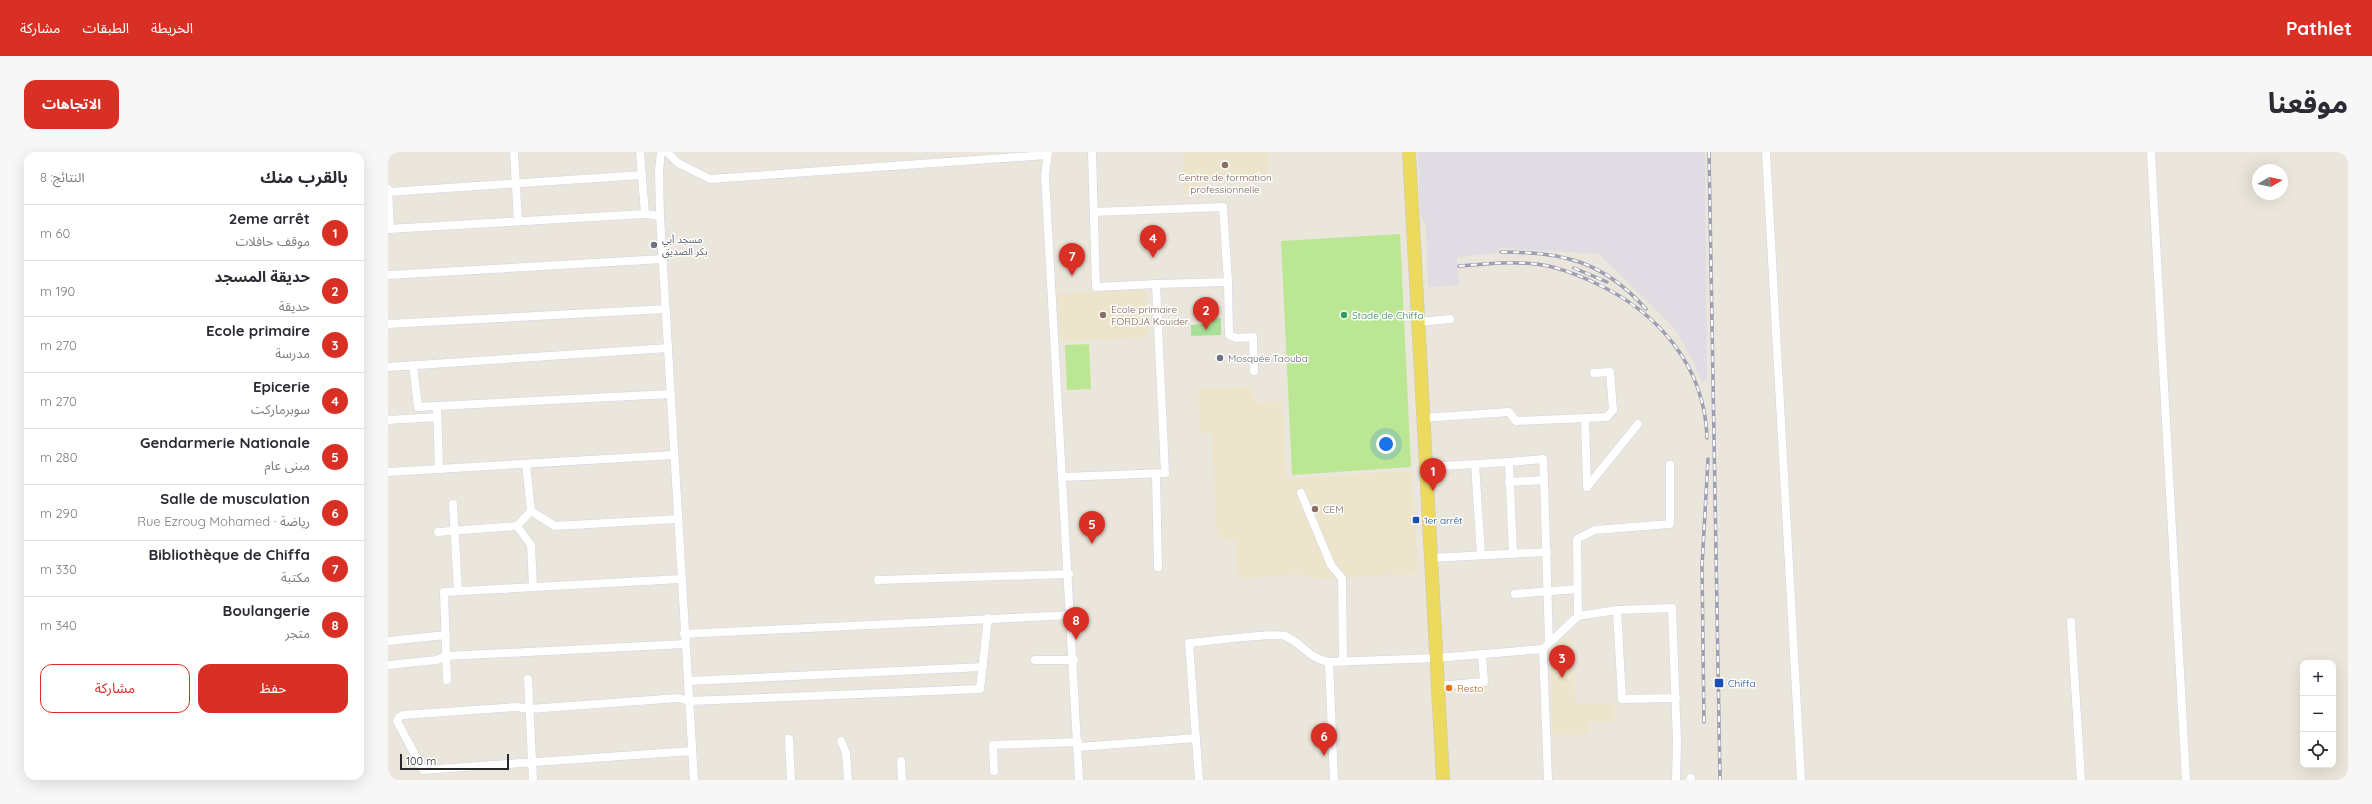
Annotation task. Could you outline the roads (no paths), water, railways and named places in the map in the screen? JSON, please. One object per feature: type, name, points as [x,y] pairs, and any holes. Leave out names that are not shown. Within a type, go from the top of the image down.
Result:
[{"type":"main road","points":[[1409,152],[1443,780]]},
{"type":"street","points":[[514,152],[518,221]]},
{"type":"street","points":[[640,152],[645,214]]},
{"type":"street","points":[[661,152],[659,171],[660,216],[677,519],[694,780]]},
{"type":"street","points":[[667,152],[678,163],[710,179],[1048,153],[1045,177],[1072,615],[1079,780]]},
{"type":"street","points":[[1092,152],[1096,287],[1228,282]]},
{"type":"street","points":[[1766,152],[1802,780]]},
{"type":"street","points":[[2151,152],[2186,780]]},
{"type":"street","points":[[642,175],[388,191],[389,229],[645,214],[660,216]]},
{"type":"street","points":[[1094,212],[1223,207],[1228,282],[1229,335],[1236,338],[1253,337],[1254,371]]},
{"type":"street","points":[[388,275],[663,259]]},
{"type":"street","points":[[1063,478],[1164,473],[1156,284]]},
{"type":"street","points":[[388,324],[666,309]]},
{"type":"street","points":[[1418,322],[1450,319]]},
{"type":"street","points":[[388,367],[668,348]]},
{"type":"street","points":[[414,365],[418,407],[670,394]]},
{"type":"street","points":[[1423,418],[1508,412],[1516,421],[1607,417],[1613,410],[1610,372],[1594,373]]},
{"type":"street","points":[[436,406],[438,469]]},
{"type":"street","points":[[388,420],[437,417]]},
{"type":"street","points":[[1585,418],[1587,487],[1638,424]]},
{"type":"street","points":[[388,472],[674,455]]},
{"type":"street","points":[[1426,468],[1543,459],[1548,591],[1546,646],[1548,780]]},
{"type":"street","points":[[1509,462],[1513,554]]},
{"type":"street","points":[[438,532],[517,526],[531,511],[526,464]]},
{"type":"street","points":[[1475,464],[1481,555]]},
{"type":"street","points":[[1578,616],[1576,539],[1595,530],[1670,524],[1670,465]]},
{"type":"street","points":[[1156,474],[1158,567]]},
{"type":"street","points":[[1509,482],[1544,480]]},
{"type":"street","points":[[1301,493],[1331,565],[1342,578],[1343,662]]},
{"type":"street","points":[[453,504],[458,591]]},
{"type":"street","points":[[531,511],[555,526],[677,519]]},
{"type":"street","points":[[517,526],[531,545],[533,587]]},
{"type":"street","points":[[1431,558],[1547,552]]},
{"type":"street","points":[[878,580],[1069,574]]},
{"type":"street","points":[[447,680],[444,592],[681,579]]},
{"type":"street","points":[[1515,594],[1577,590]]},
{"type":"street","points":[[1199,780],[1189,643],[1283,634],[1302,645],[1307,654],[1319,661],[1343,662],[1436,658],[1546,646],[1578,616],[1616,610],[1672,608],[1676,698],[1676,780]]},
{"type":"street","points":[[1616,610],[1622,699],[1676,698]]},
{"type":"street","points":[[684,634],[1072,615]]},
{"type":"street","points":[[692,751],[422,770],[397,721],[399,717],[403,715],[516,707],[530,709],[678,698],[689,701],[980,689],[988,618]]},
{"type":"street","points":[[2071,622],[2081,780]]},
{"type":"street","points":[[388,641],[446,635]]},
{"type":"street","points":[[388,665],[437,660],[446,656],[685,644]]},
{"type":"street","points":[[1438,686],[1484,682],[1482,654]]},
{"type":"street","points":[[1035,660],[1074,660]]},
{"type":"street","points":[[1328,662],[1334,780]]},
{"type":"street","points":[[688,681],[983,666]]},
{"type":"street","points":[[528,679],[533,780]]},
{"type":"street","points":[[994,771],[993,745],[1078,744],[1196,738]]},
{"type":"street","points":[[789,739],[791,780]]},
{"type":"street","points":[[841,740],[846,753],[848,780]]},
{"type":"street","points":[[901,761],[902,780]]},
{"type":"railway","points":[[1709,152],[1720,780]]},
{"type":"railway","points":[[1501,252],[1544,254],[1581,262],[1614,280],[1646,309]]},
{"type":"railway","points":[[1459,266],[1516,263],[1551,267],[1595,283],[1618,295],[1639,309],[1658,326],[1674,344],[1687,365],[1698,387],[1704,412],[1707,438]]},
{"type":"railway","points":[[1574,268],[1607,282]]},
{"type":"railway","points":[[1704,722],[1702,566],[1708,459]]},
{"type":"place","name":"Centre de formation professionnelle","points":[[1225,165]]},
{"type":"place","name":"مسجد أبي بكر الصديق","points":[[654,245]]},
{"type":"place","name":"Epicerie","points":[[1153,258]]},
{"type":"place","name":"Bibliothèque de Chiffa","points":[[1072,276]]},
{"type":"place","name":"Ecole primaire FORDJA Kouider","points":[[1103,315]]},
{"type":"place","name":"Stade de Chiffa","points":[[1344,315]]},
{"type":"place","name":"حديقة المسجد","points":[[1206,330]]},
{"type":"place","name":"Mosquée Taouba","points":[[1220,358]]},
{"type":"place","name":"2eme arrêt","points":[[1433,491]]},
{"type":"place","name":"CEM","points":[[1315,509]]},
{"type":"place","name":"1er arrêt","points":[[1416,520]]},
{"type":"place","name":"Gendarmerie Nationale","points":[[1092,544]]},
{"type":"place","name":"Boulangerie","points":[[1076,640]]},
{"type":"place","name":"Ecole primaire","points":[[1562,678]]},
{"type":"place","name":"Chiffa","points":[[1719,683]]},
{"type":"place","name":"Resto","points":[[1449,688]]},
{"type":"place","name":"Salle de musculation","points":[[1324,756]]}]
